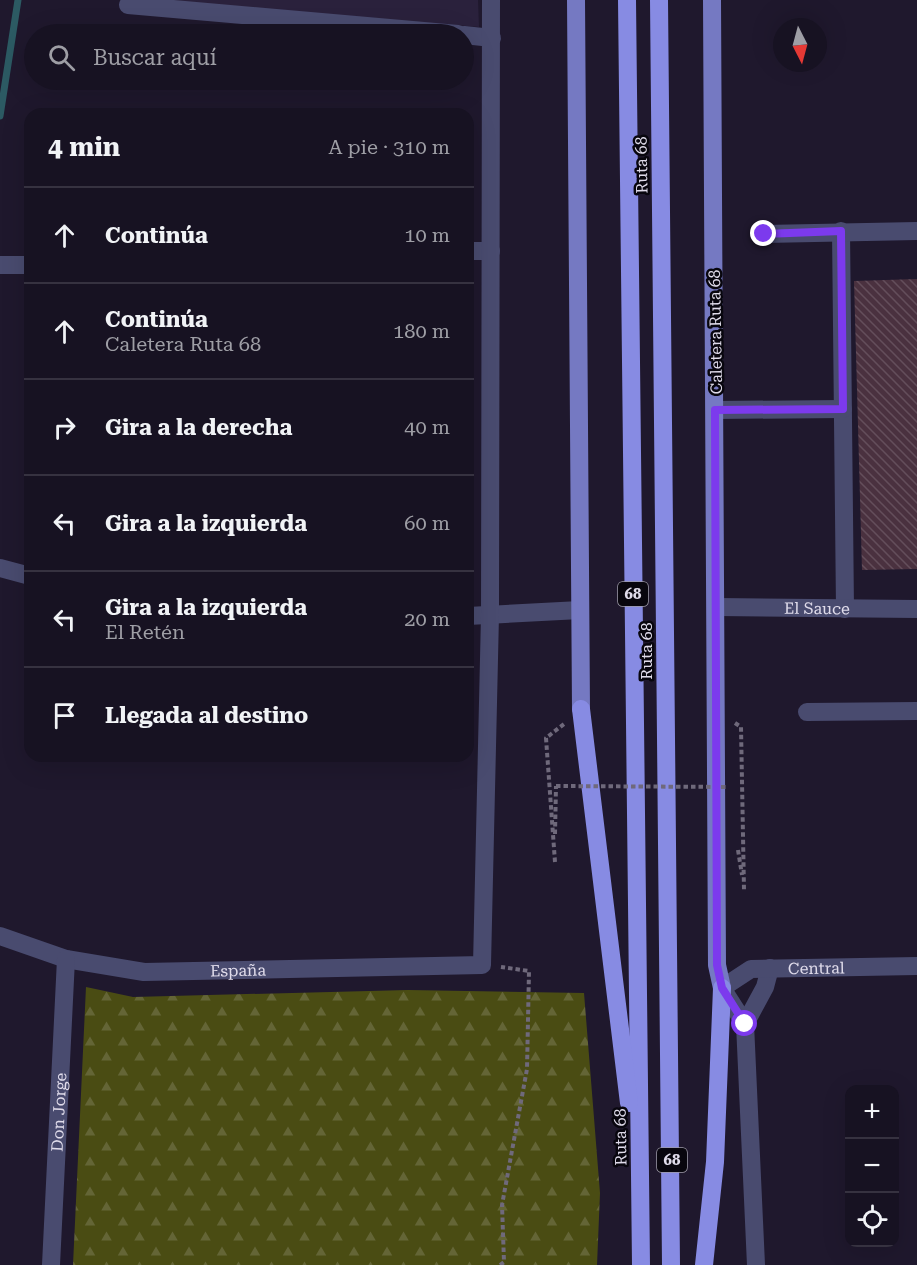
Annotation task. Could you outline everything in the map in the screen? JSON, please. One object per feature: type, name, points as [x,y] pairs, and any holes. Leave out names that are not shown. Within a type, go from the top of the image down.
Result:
[{"type":"highway","name":"Ruta 68","points":[[627,0],[641,1265]]},
{"type":"highway","name":"Ruta 68","points":[[659,0],[671,1265]]},
{"type":"highway","points":[[581,709],[640,1187]]},
{"type":"highway","points":[[704,1265],[715,1162],[722,988]]},
{"type":"main road","points":[[576,0],[581,709]]},
{"type":"main road","name":"Caletera Ruta 68","points":[[712,0],[717,607],[717,965],[722,988]]},
{"type":"street","points":[[482,965],[490,615],[491,0]]},
{"type":"street","points":[[128,5],[344,24]]},
{"type":"street","points":[[474,36],[492,38]]},
{"type":"street","points":[[841,231],[845,609]]},
{"type":"street","points":[[764,234],[917,231]]},
{"type":"street","points":[[474,251],[492,251]]},
{"type":"street","points":[[0,266],[24,265]]},
{"type":"street","points":[[715,410],[843,409]]},
{"type":"street","points":[[0,568],[24,574]]},
{"type":"street","name":"El Sauce","points":[[717,607],[917,609]]},
{"type":"street","points":[[474,616],[580,610]]},
{"type":"street","points":[[807,712],[917,711]]},
{"type":"street","name":"España","points":[[0,936],[66,958],[144,972],[482,965]]},
{"type":"street","name":"Don Jorge","points":[[51,1265],[66,958]]},
{"type":"street","name":"Central","points":[[722,988],[751,969],[917,966]]},
{"type":"street","points":[[745,1024],[765,987],[770,968]]},
{"type":"street","points":[[722,988],[745,1024],[756,1265]]},
{"type":"path","points":[[581,709],[546,738],[555,862],[556,786],[728,787]]},
{"type":"path","points":[[717,712],[741,727],[744,890]]},
{"type":"path","points":[[482,965],[530,971],[527,1069],[502,1205],[503,1264]]},
{"type":"shaded area","points":[[171,0],[478,0],[479,27],[474,27],[474,24],[441,24]]},
{"type":"green space","points":[[86,987],[133,997],[408,990],[584,993],[600,1193],[597,1265],[73,1265]]},
{"type":"building","points":[[917,279],[917,569],[862,570],[854,281]]},
{"type":"waterway","points":[[0,116],[18,0]]},
{"type":"route","points":[[745,1024],[722,988],[717,965],[715,410],[843,409],[841,231],[764,234]]}]
